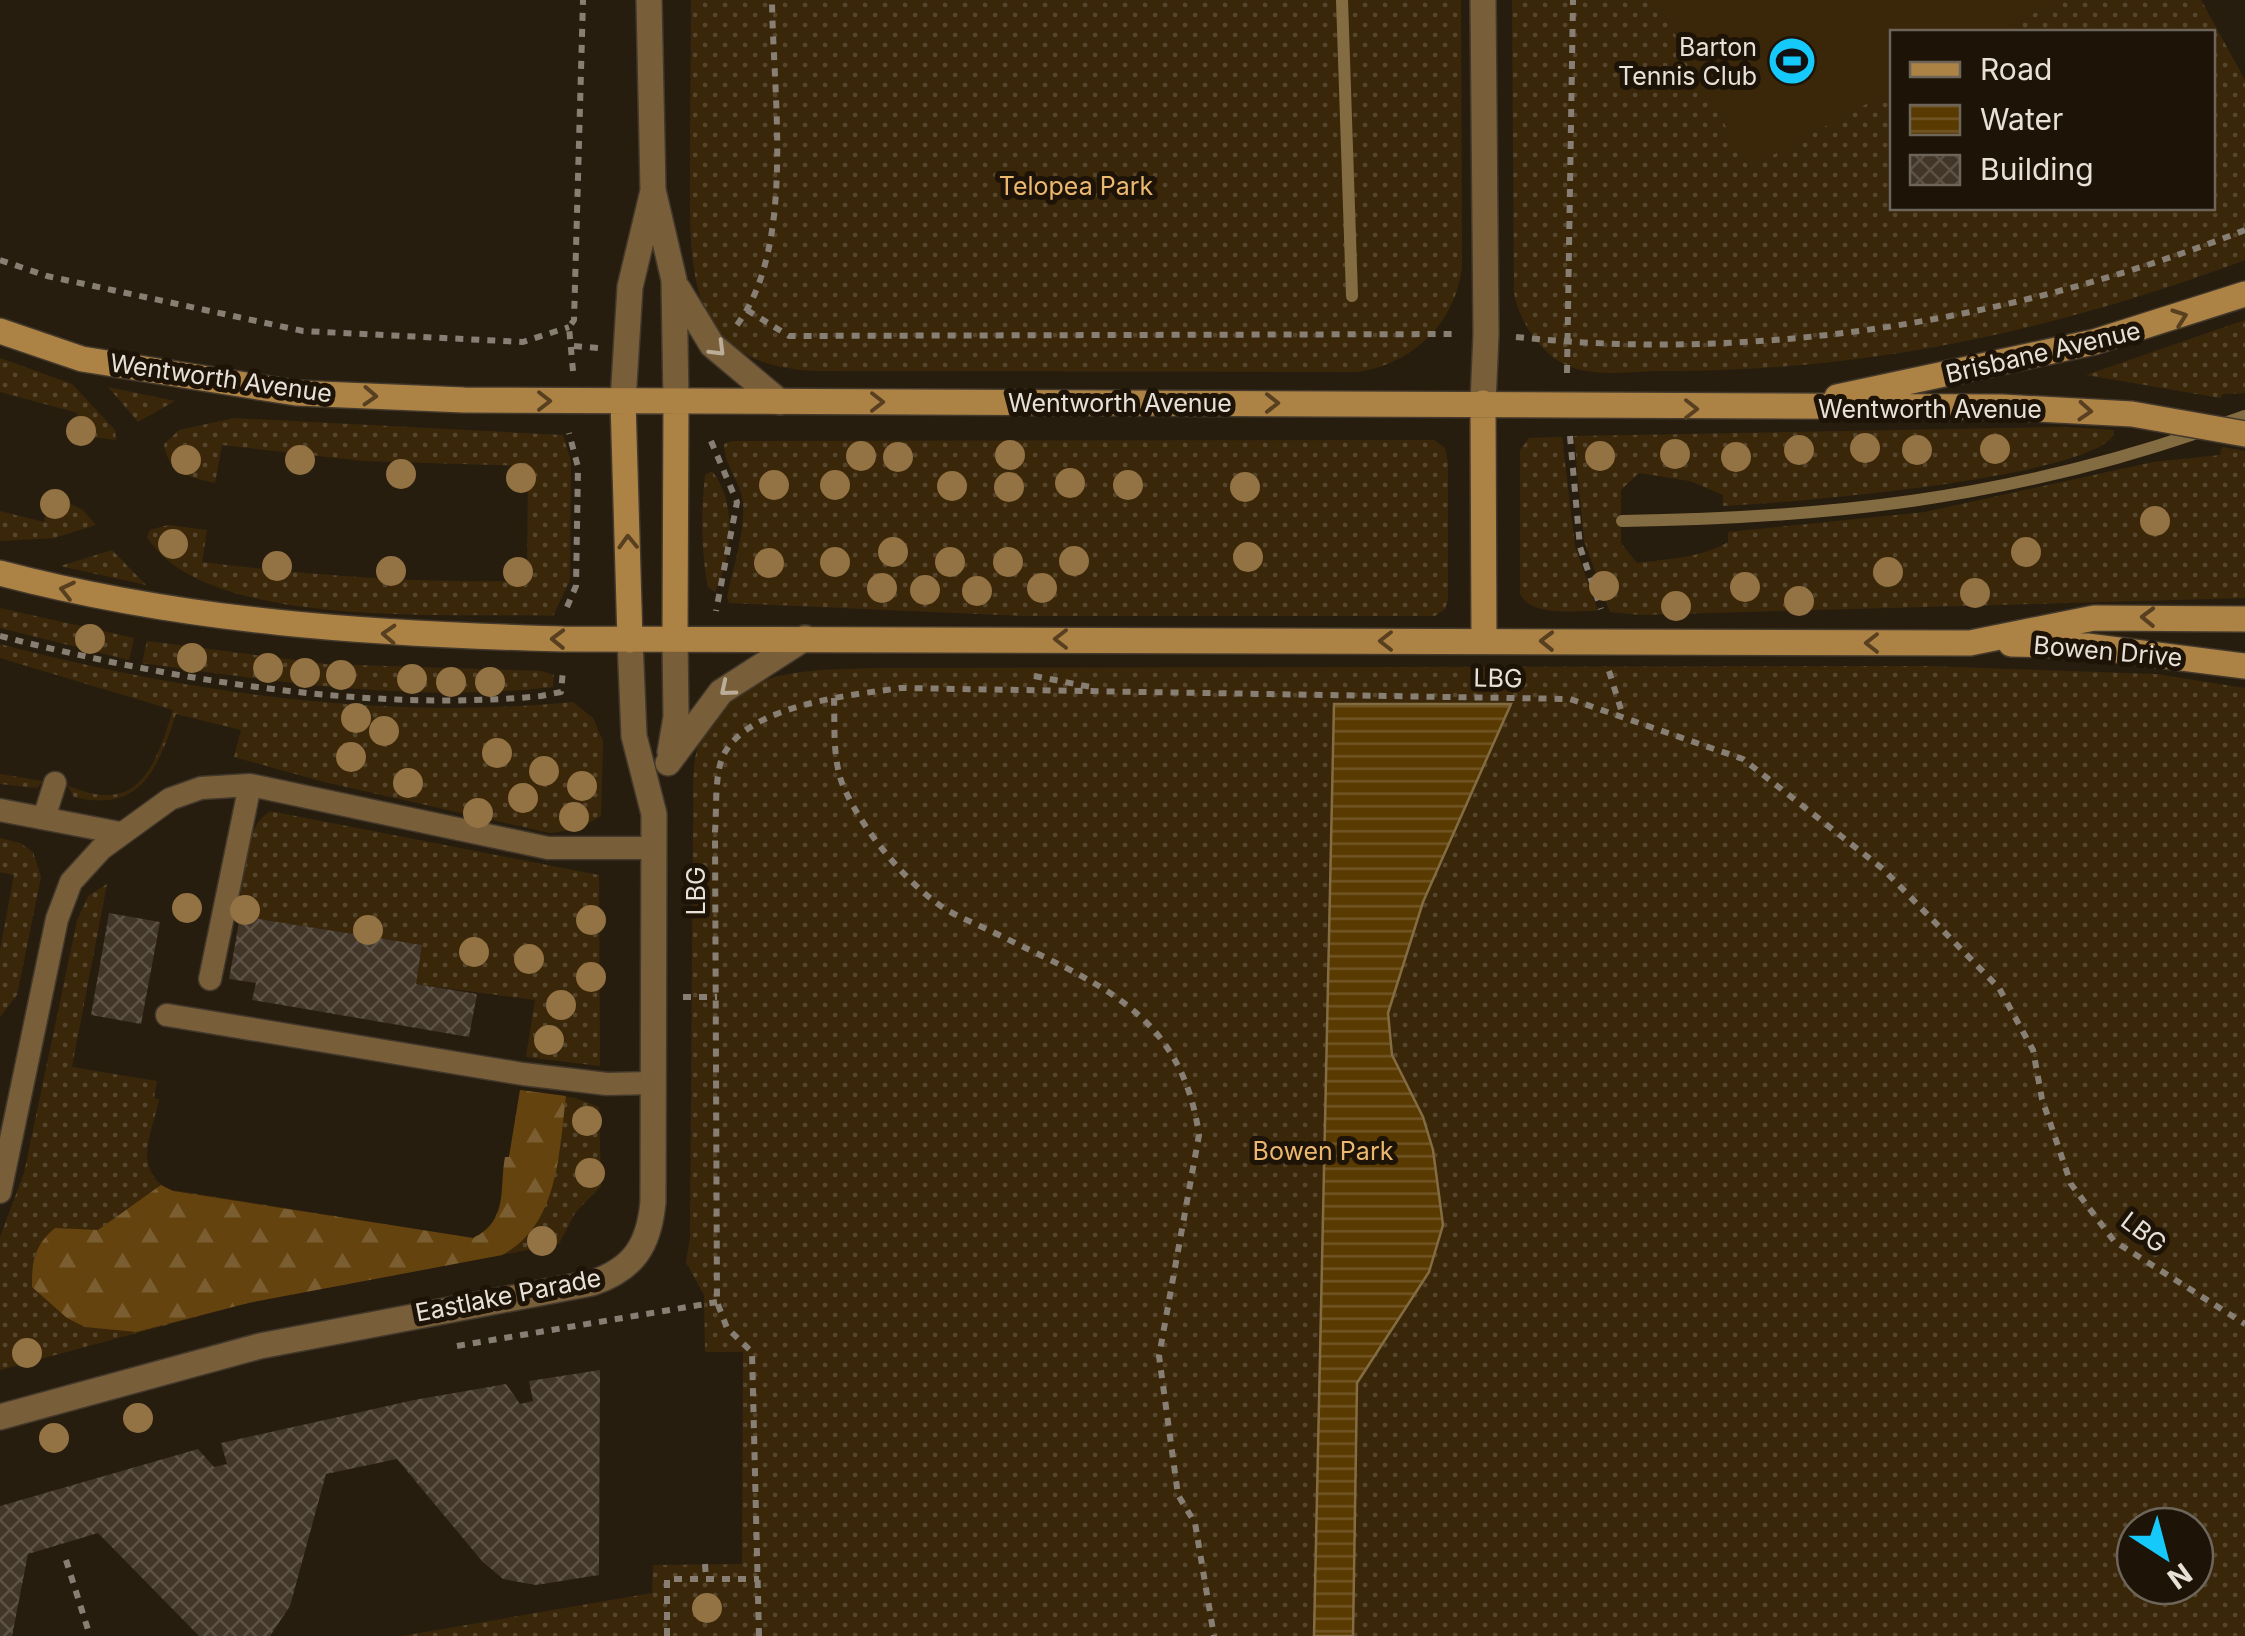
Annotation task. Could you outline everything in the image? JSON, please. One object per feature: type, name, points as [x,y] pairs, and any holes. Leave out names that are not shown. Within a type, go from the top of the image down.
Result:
[{"type":"main road","name":"Brisbane Avenue","points":[[1778,409],[2094,342],[2245,294]]},
{"type":"main road","name":"Wentworth Avenue","points":[[0,330],[82,359],[296,393],[464,400],[676,402],[2002,407],[2154,418],[2245,434]]},
{"type":"main road","name":"Eastlake Parade","points":[[624,401],[630,640]]},
{"type":"main road","name":"Eastlake Parade","points":[[675,639],[676,402]]},
{"type":"main road","points":[[1483,404],[1484,640]]},
{"type":"main road","points":[[0,573],[129,604],[273,625],[396,634],[630,640],[1970,643],[2094,618],[2245,619]]},
{"type":"main road","name":"Bowen Drive","points":[[1970,643],[2088,646],[2245,666]]},
{"type":"street","points":[[649,0],[653,190],[674,280],[676,402]]},
{"type":"street","points":[[1482,0],[1486,334],[1483,404]]},
{"type":"street","points":[[624,401],[630,287],[653,190]]},
{"type":"street","points":[[674,280],[712,345],[780,402]]},
{"type":"street","name":"Eastlake Parade","points":[[668,762],[722,692],[805,638]]},
{"type":"street","name":"Eastlake Parade","points":[[654,814],[676,717],[675,639]]},
{"type":"street","name":"Eastlake Parade","points":[[0,1417],[260,1346],[592,1283],[614,1274],[640,1254],[648,1237],[653,1202],[654,814],[634,736],[630,640]]},
{"type":"lane","points":[[44,818],[55,783]]},
{"type":"lane","points":[[0,1192],[62,900],[84,866],[120,833],[180,794],[215,786],[250,786],[548,848],[654,848]]},
{"type":"lane","points":[[210,979],[250,786]]},
{"type":"lane","points":[[0,810],[120,833]]},
{"type":"lane","points":[[168,1015],[523,1074],[607,1084],[653,1084]]},
{"type":"path","points":[[0,260],[47,276],[304,331],[523,342],[569,328],[574,320],[583,0]]},
{"type":"path","points":[[772,0],[775,223],[766,273],[748,310],[789,336],[1486,334],[1570,343],[1736,344],[1934,319],[2127,273],[2245,230]]},
{"type":"path","points":[[1567,365],[1573,0]]},
{"type":"path","points":[[569,328],[574,346]]},
{"type":"path","points":[[1570,438],[1580,547],[1603,614]]},
{"type":"path","points":[[566,607],[576,586],[578,467],[568,440]]},
{"type":"path","points":[[713,450],[737,502],[719,596]]},
{"type":"path","points":[[0,636],[181,676],[358,695],[487,700],[541,696],[561,692],[563,674]]},
{"type":"path","points":[[1608,665],[1624,718]]},
{"type":"path","name":"LBG","points":[[717,1302],[715,831],[722,756],[747,725],[834,698],[901,688],[1570,699],[1742,759],[1883,869],[1999,988],[2033,1050],[2042,1098],[2071,1184],[2114,1241],[2245,1324]]},
{"type":"path","points":[[834,698],[836,750],[844,787],[908,878],[936,904],[1122,997],[1163,1036],[1194,1101],[1199,1135],[1159,1356],[1160,1384],[1178,1495],[1196,1523],[1214,1636]]},
{"type":"path","points":[[689,997],[717,998]]},
{"type":"path","points":[[448,1348],[717,1302],[726,1328],[752,1352],[758,1636]]},
{"type":"path","points":[[66,1560],[90,1636]]},
{"type":"path","points":[[706,1564],[706,1579]]},
{"type":"path","points":[[667,1636],[666,1579],[759,1580]]},
{"type":"green space","name":"Telopea Park","points":[[691,0],[1461,0],[1462,266],[1458,287],[1441,322],[1413,350],[1396,360],[1357,372],[815,371],[772,365],[741,351],[718,332],[695,277],[690,208]]},
{"type":"green space","points":[[1512,0],[2201,0],[2245,80],[2245,260],[2104,307],[1960,342],[1887,355],[1739,369],[1601,373],[1566,365],[1548,353],[1526,325],[1517,304]]},
{"type":"green space","name":"Barton Tennis Club","points":[[1656,0],[2059,0],[2003,30],[1890,30],[1890,91],[1749,168]]},
{"type":"green space","points":[[2245,320],[2245,393],[2223,394],[2220,398],[2086,375]]},
{"type":"green space","points":[[0,358],[72,384],[115,430],[116,440],[75,435],[78,413],[0,392]]},
{"type":"green space","points":[[108,387],[175,401],[138,422]]},
{"type":"green space","points":[[234,418],[563,435],[571,461],[570,580],[553,616],[334,610],[274,602],[221,588],[177,567],[147,537],[150,530],[168,525],[207,530],[202,562],[242,567],[438,581],[518,581],[527,574],[528,478],[522,466],[363,461],[222,445],[215,483],[189,476],[170,461],[164,444],[179,430]]},
{"type":"green space","points":[[2066,427],[2114,430],[2113,436],[2090,451],[2048,465],[1930,486],[1806,500],[1723,506],[1723,495],[1690,481],[1639,473],[1621,490],[1621,543],[1637,563],[1684,557],[1728,542],[1728,532],[1925,512],[2153,462],[2220,455],[2222,447],[2245,451],[2245,598],[1640,615],[1610,612],[1584,541],[1574,436]]},
{"type":"green space","points":[[1562,437],[1575,546],[1598,611],[1544,610],[1526,602],[1520,594],[1520,450],[1529,438]]},
{"type":"green space","points":[[1434,440],[1445,448],[1448,463],[1448,600],[1445,609],[1435,616],[1021,616],[729,603],[727,597],[743,514],[742,495],[725,452],[724,444],[732,441]]},
{"type":"green space","points":[[712,471],[726,498],[730,530],[726,562],[715,592],[708,587],[702,531],[705,475]]},
{"type":"green space","points":[[51,495],[83,510],[96,525],[54,538],[0,541],[0,511],[44,522]]},
{"type":"green space","points":[[112,550],[146,585],[60,566]]},
{"type":"green space","points":[[0,608],[134,638],[129,660],[0,628]]},
{"type":"green space","points":[[147,641],[326,664],[541,671],[554,675],[553,687],[450,693],[296,683],[142,663]]},
{"type":"green space","points":[[0,644],[140,676],[284,698],[430,708],[573,702],[593,718],[603,741],[601,816],[578,829],[550,833],[324,782],[234,757],[241,730],[176,714],[162,752],[144,782],[116,799],[74,797],[67,785],[110,795],[139,782],[150,769],[173,710],[0,658]]},
{"type":"green space","name":"Bowen Park","points":[[1928,666],[2156,674],[2245,688],[2245,1636],[402,1636],[652,1593],[653,1565],[742,1564],[743,1352],[705,1352],[704,1295],[686,1262],[690,1237],[695,758],[709,721],[726,701],[773,678],[828,670]]},
{"type":"green space","points":[[0,774],[43,781],[37,788],[0,784]]},
{"type":"green space","points":[[270,811],[599,875],[600,1066],[526,1057],[535,1000],[416,984],[422,945],[240,916],[248,845],[260,820]]},
{"type":"green space","points":[[0,838],[20,843],[33,852],[41,877],[17,995],[0,1017],[0,950],[14,875],[0,872]]},
{"type":"green space","points":[[107,884],[72,1067],[157,1081],[154,1098],[159,1099],[147,1158],[156,1179],[166,1189],[473,1238],[484,1231],[497,1213],[520,1090],[575,1098],[599,1107],[601,1186],[575,1213],[559,1244],[248,1303],[0,1370],[0,1237],[24,1173],[77,921],[88,896]]},
{"type":"green space","points":[[520,1090],[566,1096],[558,1163],[545,1206],[521,1242],[502,1255],[248,1303],[136,1332],[85,1327],[67,1318],[32,1287],[36,1254],[55,1228],[98,1230],[161,1185],[173,1191],[473,1238],[497,1214]]},
{"type":"water","points":[[1334,704],[1511,704],[1423,902],[1388,1013],[1392,1055],[1423,1117],[1433,1150],[1443,1225],[1429,1272],[1357,1383],[1353,1636],[1314,1636]]},
{"type":"building","points":[[109,913],[160,922],[141,1024],[91,1015]]},
{"type":"building","points":[[240,916],[422,945],[416,984],[477,994],[469,1037],[252,1000],[256,983],[229,979]]},
{"type":"building","points":[[600,1370],[599,1575],[536,1585],[503,1579],[482,1561],[397,1459],[326,1474],[290,1606],[270,1636],[199,1636],[98,1533],[28,1554],[12,1636],[0,1636],[0,1506],[198,1449],[214,1467],[227,1464],[221,1443],[414,1400],[506,1384],[520,1404],[533,1401],[529,1381]]},
{"type":"waterway","points":[[1342,0],[1352,296]]},
{"type":"waterway","points":[[2219,425],[2245,416]]},
{"type":"waterway","points":[[1622,521],[1772,515],[1915,500],[2056,474],[2200,432]]},
{"type":"place","name":"Barton Tennis Club","points":[[1792,61]]}]
